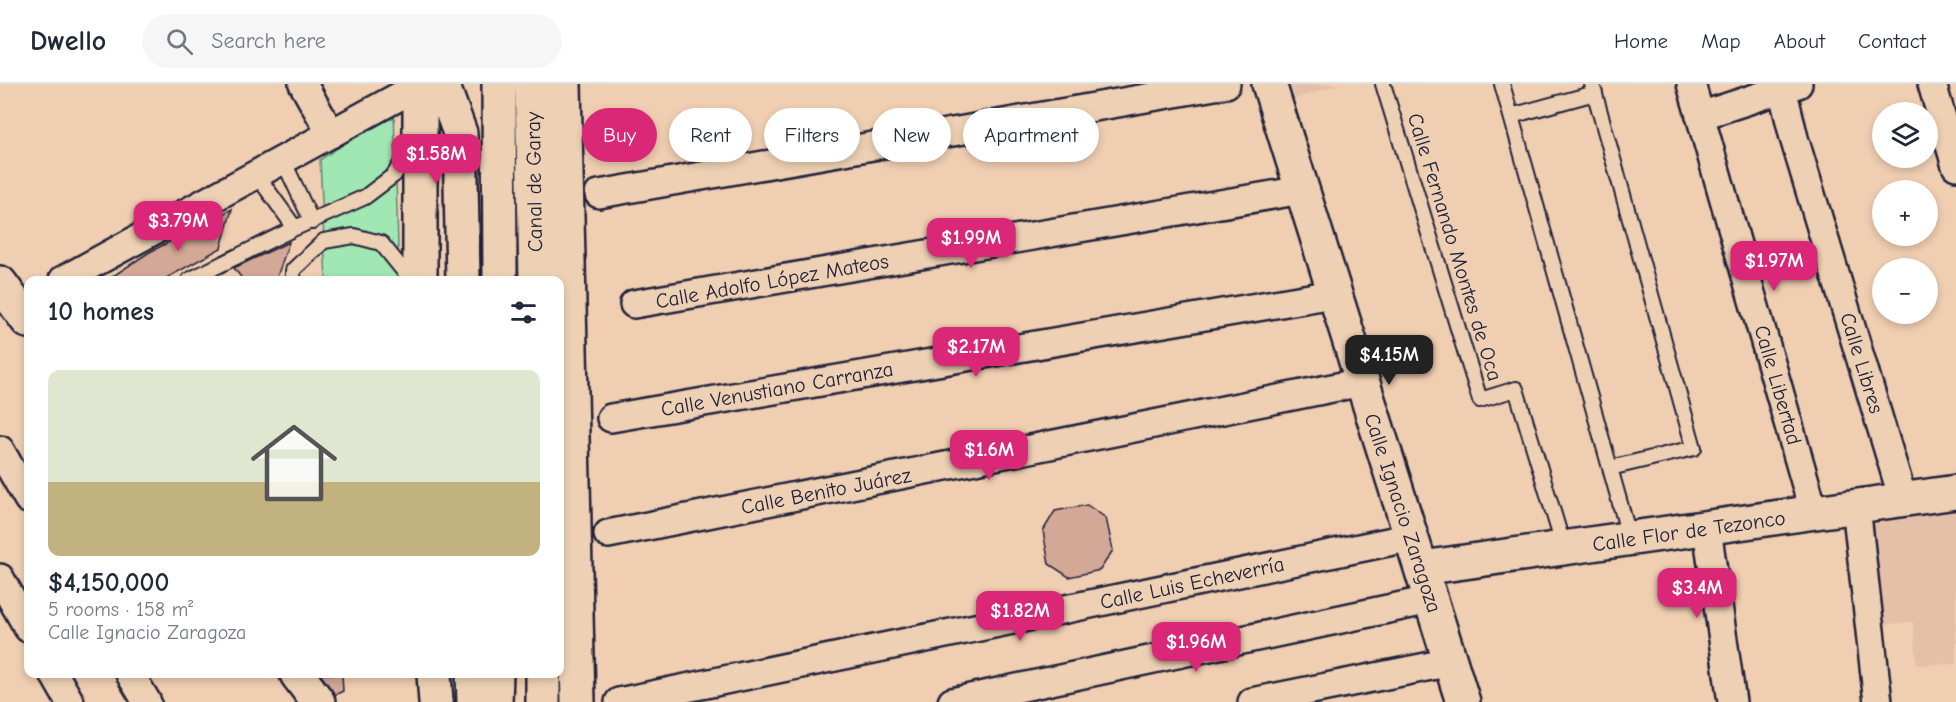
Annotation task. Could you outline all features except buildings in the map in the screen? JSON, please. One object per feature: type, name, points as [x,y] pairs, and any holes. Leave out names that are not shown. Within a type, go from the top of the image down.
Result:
[{"type":"main road","name":"Canal de Garay","points":[[499,84],[500,266]]},
{"type":"main road","name":"Canal de Garay","points":[[531,84],[536,266]]},
{"type":"main road","points":[[564,84],[574,697]]},
{"type":"main road","name":"Calle Ignacio Zaragoza","points":[[1269,84],[1463,702]]},
{"type":"main road","points":[[420,276],[420,134],[431,85]]},
{"type":"main road","points":[[431,85],[460,133],[463,276]]},
{"type":"main road","name":"Calle Flor de Tezonco","points":[[1422,568],[1956,492]]},
{"type":"main road","points":[[300,678],[318,702]]},
{"type":"main road","points":[[435,678],[436,702]]},
{"type":"main road","points":[[543,678],[543,702]]},
{"type":"street","points":[[303,84],[331,134]]},
{"type":"street","points":[[599,194],[1226,84]]},
{"type":"street","name":"Calle Libertad","points":[[1691,84],[1814,513]]},
{"type":"street","points":[[1932,84],[1956,166]]},
{"type":"street","points":[[70,276],[331,134],[431,85]]},
{"type":"street","points":[[1700,116],[1790,86]]},
{"type":"street","name":"Calle Libres","points":[[1790,86],[1797,149],[1903,500]]},
{"type":"street","name":"Calle Adolfo López Mateos","points":[[634,304],[1302,190]]},
{"type":"street","name":"Calle Venustiano Carranza","points":[[611,418],[1334,294]]},
{"type":"street","name":"Calle Benito Juárez","points":[[608,534],[1362,382]]},
{"type":"street","points":[[0,450],[24,492]]},
{"type":"street","points":[[1856,506],[1878,702]]},
{"type":"street","points":[[1707,529],[1732,702]]},
{"type":"street","name":"Calle Luis Echeverría","points":[[619,702],[1412,537]]},
{"type":"street","points":[[0,578],[24,621]]},
{"type":"street","points":[[952,702],[1430,600]]},
{"type":"street","points":[[1252,702],[1450,662]]},
{"type":"street","points":[[56,678],[70,702]]},
{"type":"street","points":[[132,678],[147,702]]},
{"type":"lane","name":"Calle Fernando Montes de Oca","points":[[1383,84],[1480,400],[1516,389],[1564,548]]},
{"type":"lane","points":[[1502,84],[1630,539]]},
{"type":"lane","points":[[1511,116],[1593,89],[1694,448],[1610,468]]},
{"type":"lane","points":[[198,276],[295,228],[365,197],[394,175],[420,134]]},
{"type":"lane","points":[[283,160],[312,222]]},
{"type":"lane","points":[[256,174],[295,228]]},
{"type":"lane","points":[[293,276],[293,270],[324,242],[354,236],[381,243],[408,276]]},
{"type":"shaded area","points":[[1281,84],[1340,84],[1286,102]]},
{"type":"shaded area","points":[[1956,511],[1956,664],[1917,665],[1913,622],[1877,625],[1866,525]]},
{"type":"green space","points":[[394,110],[399,276],[326,276],[320,160]]}]
